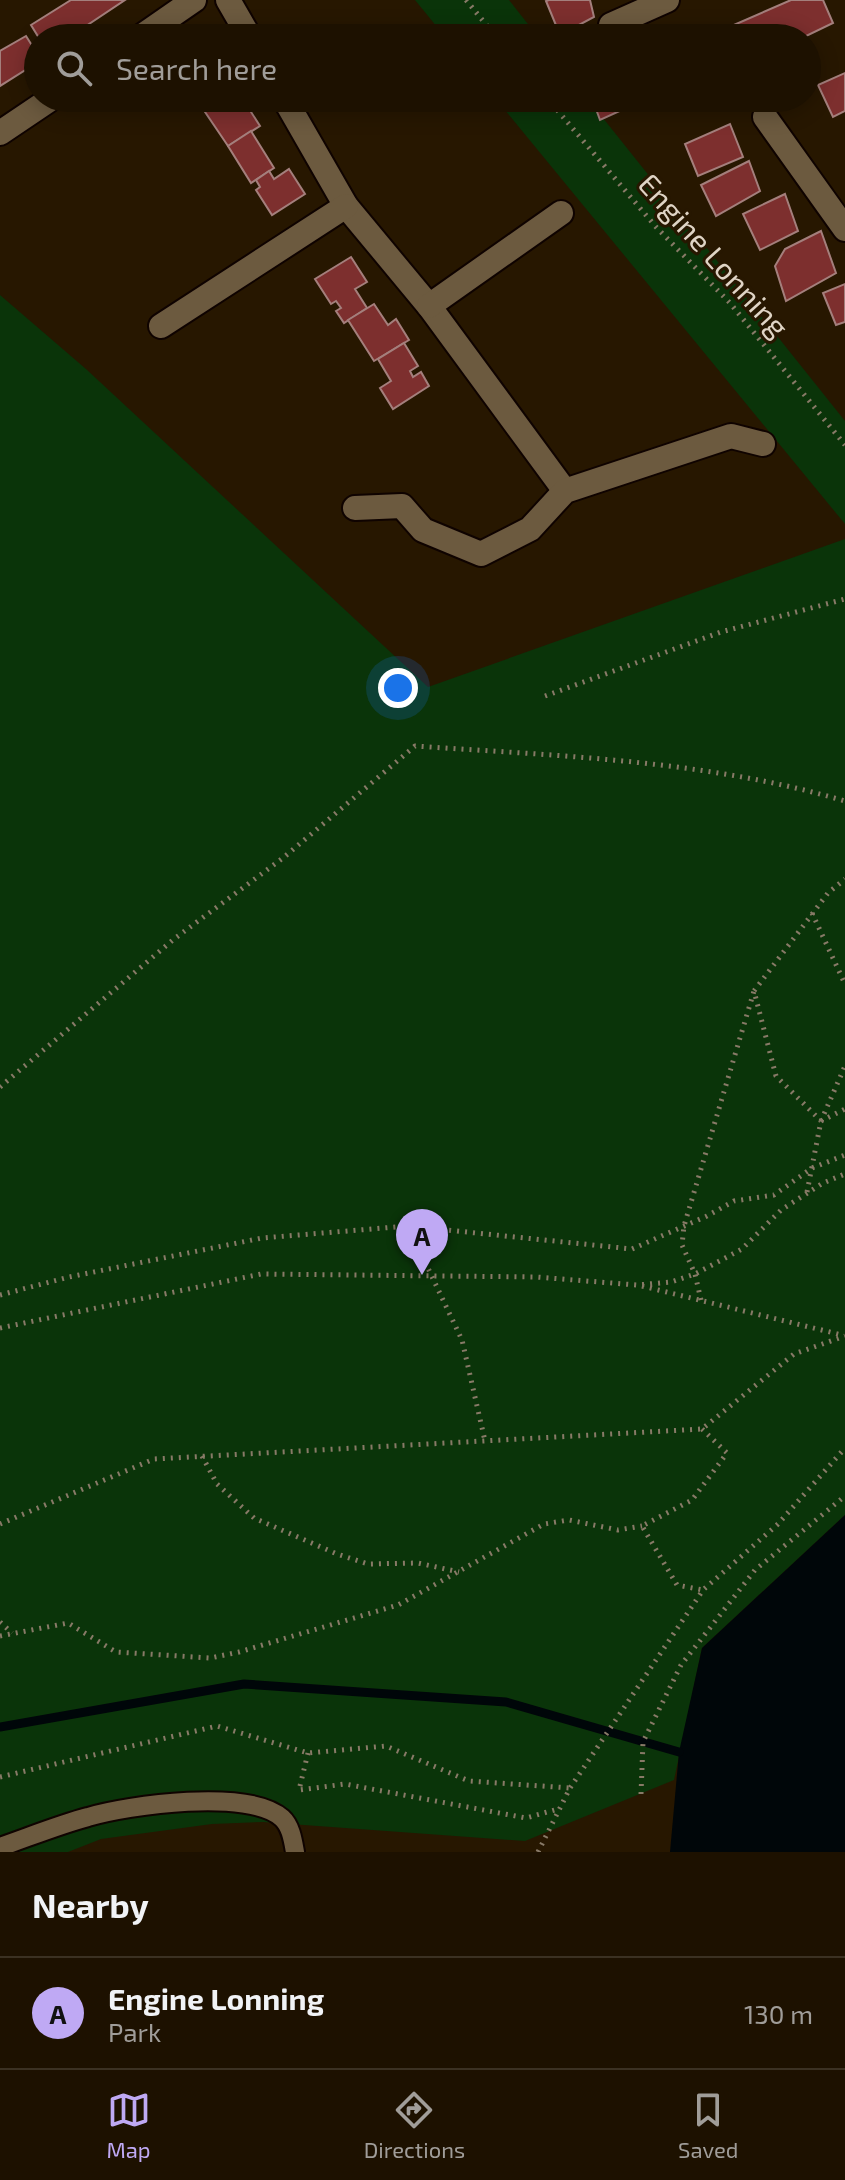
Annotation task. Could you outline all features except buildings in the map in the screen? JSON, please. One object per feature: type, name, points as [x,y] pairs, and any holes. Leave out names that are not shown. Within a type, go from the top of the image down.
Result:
[{"type":"street","points":[[159,24],[194,0]]},
{"type":"street","points":[[228,0],[242,24]]},
{"type":"street","points":[[613,24],[651,3]]},
{"type":"street","points":[[0,133],[31,112]]},
{"type":"street","points":[[292,112],[346,206],[429,306],[565,491]]},
{"type":"street","points":[[765,117],[845,229]]},
{"type":"street","points":[[161,326],[346,206]]},
{"type":"street","points":[[429,306],[561,213]]},
{"type":"street","points":[[355,508],[402,506],[423,530],[481,554],[530,529],[565,491],[731,436],[763,444]]},
{"type":"lane","points":[[0,1847],[90,1816],[161,1804],[211,1801],[253,1805],[282,1818],[292,1835],[295,1852]]},
{"type":"path","points":[[466,0],[486,24]]},
{"type":"path","name":"Engine Lonning","points":[[559,112],[656,227],[730,303],[845,445]]},
{"type":"path","points":[[545,696],[721,632],[845,599]]},
{"type":"path","points":[[0,1087],[174,939],[283,858],[415,746],[648,763],[789,784],[845,801]]},
{"type":"path","points":[[701,1300],[695,1274],[682,1245],[684,1226],[754,991],[828,893],[845,879]]},
{"type":"path","points":[[812,913],[845,984]]},
{"type":"path","points":[[754,991],[776,1076],[821,1121]]},
{"type":"path","points":[[807,1192],[821,1121],[845,1066]]},
{"type":"path","points":[[821,1121],[845,1109]]},
{"type":"path","points":[[0,1295],[69,1277],[262,1238],[408,1226],[632,1249],[734,1201],[774,1195],[812,1168],[845,1155]]},
{"type":"path","points":[[637,1285],[671,1282],[695,1274],[742,1249],[781,1210],[807,1192],[845,1174]]},
{"type":"path","points":[[408,1226],[462,1340],[485,1441]]},
{"type":"path","points":[[0,1328],[261,1274],[536,1277],[637,1285],[845,1336]]},
{"type":"path","points":[[0,1524],[154,1459],[702,1429],[794,1354],[845,1336]]},
{"type":"path","points":[[0,1636],[68,1623],[116,1652],[210,1658],[239,1652],[398,1605],[544,1524],[569,1520],[618,1530],[642,1526],[692,1500],[727,1453],[702,1429]]},
{"type":"path","points":[[538,1852],[570,1788],[614,1718],[703,1590],[778,1524],[845,1448]]},
{"type":"path","points":[[202,1456],[217,1484],[254,1518],[368,1564],[418,1563],[460,1572]]},
{"type":"path","points":[[641,1794],[643,1742],[681,1665],[755,1570],[845,1496]]},
{"type":"path","points":[[642,1526],[677,1585],[703,1590]]},
{"type":"path","points":[[0,1622],[13,1634]]},
{"type":"path","points":[[0,1777],[217,1726],[308,1753],[386,1746],[469,1781],[570,1788]]},
{"type":"path","points":[[308,1753],[299,1790],[345,1784],[526,1818],[559,1809]]},
{"type":"green space","points":[[415,0],[509,0],[528,24],[435,24]]},
{"type":"green space","points":[[507,112],[598,112],[845,421],[845,524]]},
{"type":"green space","points":[[0,295],[86,369],[428,687],[845,539],[845,1515],[702,1648],[674,1780],[525,1841],[263,1822],[212,1824],[101,1839],[68,1852],[0,1852]]},
{"type":"shaded area","points":[[845,1515],[845,1852],[670,1852],[679,1752],[702,1648]]},
{"type":"waterway","points":[[0,1727],[244,1684],[506,1702],[679,1752]]},
{"type":"place","name":"Engine Lonning","points":[[422,1275]]}]
